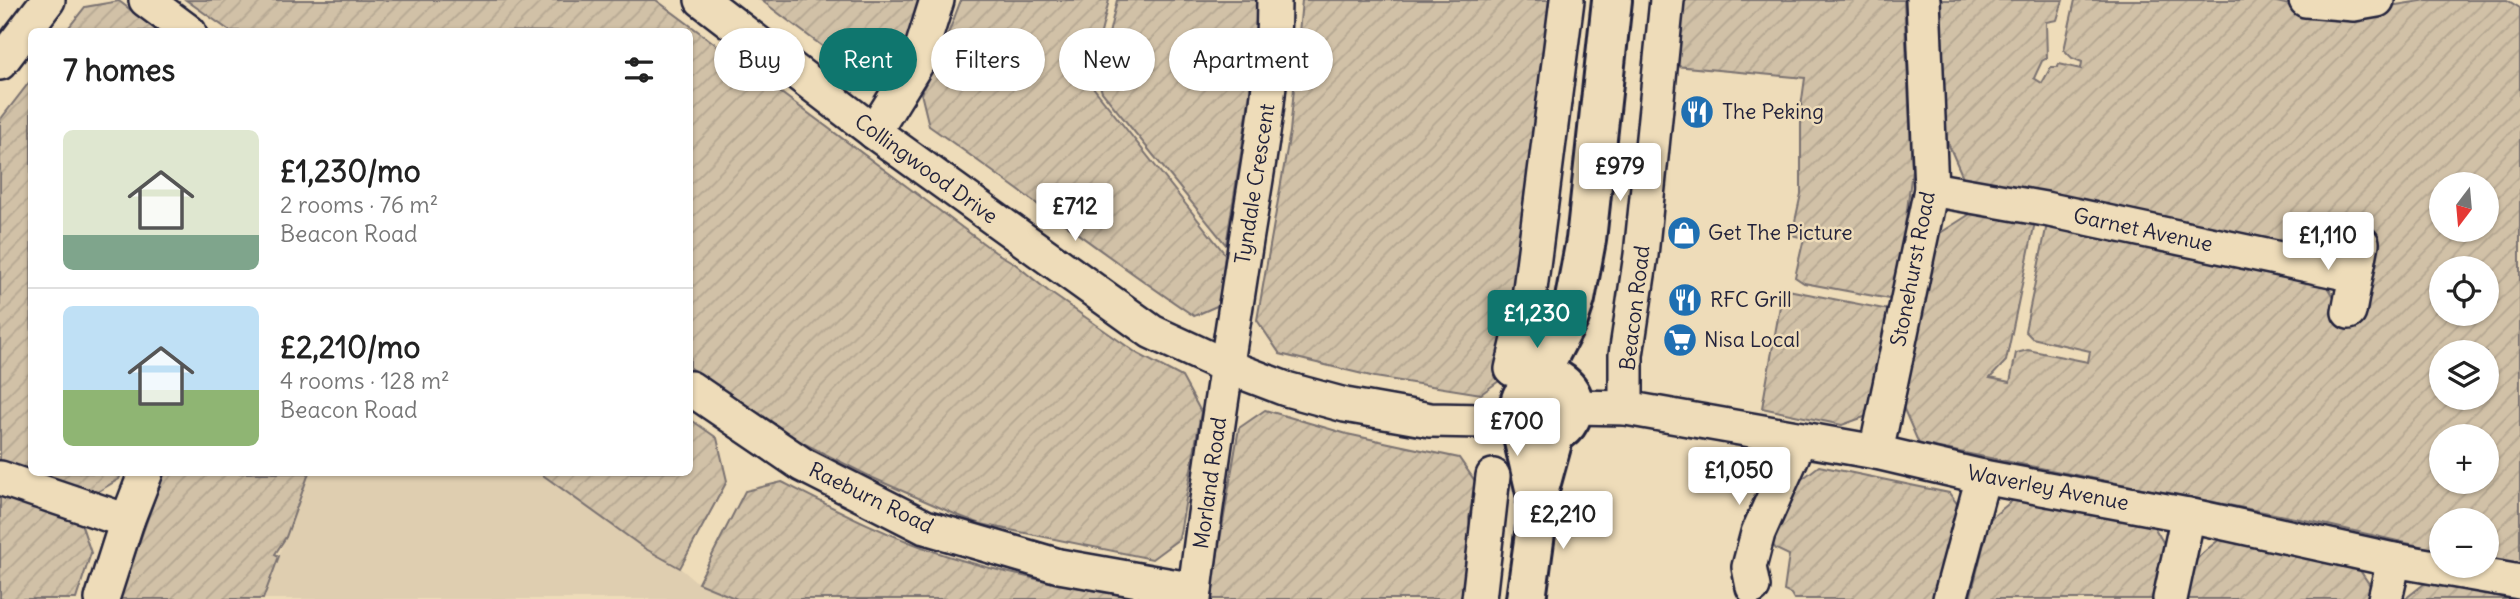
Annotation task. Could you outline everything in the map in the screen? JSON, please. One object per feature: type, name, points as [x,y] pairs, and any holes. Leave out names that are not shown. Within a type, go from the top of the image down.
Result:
[{"type":"main road","points":[[1526,599],[1536,526],[1539,404],[1575,299],[1586,240],[1612,0]]},
{"type":"street","points":[[0,63],[48,0]]},
{"type":"street","points":[[146,0],[184,28]]},
{"type":"street","name":"Collingwood Drive","points":[[702,0],[874,132],[1153,332],[1226,366],[1286,389],[1394,414],[1430,420],[1484,421],[1539,404]]},
{"type":"street","points":[[874,132],[918,61],[937,0]]},
{"type":"street","name":"Tyndale Crescent","points":[[1226,366],[1265,120],[1274,49],[1274,0]]},
{"type":"street","points":[[1539,404],[1529,297],[1567,0]]},
{"type":"street","name":"Beacon Road","points":[[1626,408],[1626,355],[1641,255],[1667,0]]},
{"type":"street","name":"Stonehurst Road","points":[[1876,452],[1931,189],[1923,0]]},
{"type":"street","points":[[2306,0],[2354,4],[2377,0]]},
{"type":"street","name":"Garnet Avenue","points":[[1931,189],[2045,209],[2355,275]]},
{"type":"street","points":[[2349,312],[2362,243]]},
{"type":"street","name":"Morland Road","points":[[1195,595],[1226,366]]},
{"type":"street","name":"Raeburn Road","points":[[693,390],[803,465],[925,527],[1059,566],[1195,595]]},
{"type":"street","name":"Waverley Avenue","points":[[1539,404],[1626,408],[1876,452],[1983,477],[2188,516],[2394,560],[2520,582]]},
{"type":"street","points":[[1753,587],[1749,566],[1758,533],[1800,439]]},
{"type":"street","points":[[102,599],[144,476]]},
{"type":"street","points":[[1479,599],[1493,476]]},
{"type":"street","points":[[1950,599],[1983,477]]},
{"type":"street","points":[[0,478],[127,521]]},
{"type":"street","points":[[2170,599],[2188,516]]},
{"type":"street","points":[[2385,599],[2394,560]]},
{"type":"shaded area","points":[[186,0],[656,0],[714,43],[714,91],[778,91],[995,252],[1014,263],[1048,291],[1138,354],[1182,377],[1201,412],[1179,539],[1152,559],[981,524],[873,478],[787,435],[693,370],[693,28],[226,28]]},
{"type":"shaded area","points":[[761,0],[919,0],[910,28],[819,28],[819,44],[805,33],[805,28],[798,28]]},
{"type":"shaded area","points":[[961,0],[1109,0],[1102,28],[1059,28],[1059,91],[1096,91],[1225,254],[1219,305],[1194,316],[929,126],[921,93],[931,73],[931,91],[1045,91],[1045,28],[950,28]]},
{"type":"shaded area","points":[[1117,0],[1258,0],[1256,28],[1169,28],[1169,91],[1250,91],[1226,245],[1102,91],[1155,91],[1155,28],[1110,28]]},
{"type":"shaded area","points":[[1302,0],[1557,0],[1509,333],[1499,381],[1481,394],[1375,377],[1280,354],[1257,320],[1290,132],[1294,91],[1333,91],[1333,28],[1299,28]]},
{"type":"shaded area","points":[[1682,0],[1904,0],[1912,170],[1904,234],[1890,299],[1804,283],[1795,277],[1804,238],[1792,235],[1801,194],[1801,107],[1805,78],[1675,66]]},
{"type":"shaded area","points":[[1939,0],[2063,0],[2057,20],[2046,22],[2047,58],[2042,61],[2034,78],[2042,83],[2051,67],[2058,67],[2059,64],[2081,69],[2082,62],[2072,58],[2064,50],[2075,0],[2268,0],[2298,7],[2390,6],[2427,0],[2507,0],[2520,8],[2520,567],[2499,563],[2499,508],[2429,508],[2429,548],[2315,522],[1919,444],[1903,407],[1937,235],[1978,209],[2035,222],[2006,361],[1990,378],[2010,382],[2016,353],[2028,350],[2088,362],[2090,351],[2032,338],[2025,331],[2047,224],[2325,282],[2336,300],[2374,259],[2378,237],[2369,233],[2352,234],[2276,246],[1965,182],[1944,134]]},
{"type":"shaded area","points":[[119,1],[154,28],[68,28],[85,7]]},
{"type":"shaded area","points":[[28,84],[28,476],[120,476],[89,497],[0,467],[0,120]]},
{"type":"shaded area","points":[[1783,289],[1889,310],[1867,416],[1842,425],[1762,408]]},
{"type":"shaded area","points":[[1265,410],[1347,434],[1459,458],[1477,484],[1469,518],[1472,546],[1463,599],[1210,599],[1239,428]]},
{"type":"shaded area","points":[[693,421],[717,438],[727,481],[680,568],[644,548],[544,476],[693,476]]},
{"type":"shaded area","points":[[1819,466],[1949,493],[1964,513],[1941,599],[1794,599],[1784,591],[1789,555],[1776,549],[1771,543],[1798,482]]},
{"type":"shaded area","points":[[163,476],[308,476],[286,537],[275,554],[279,556],[263,599],[119,599]]},
{"type":"shaded area","points":[[308,476],[544,476],[644,548],[680,568],[698,583],[737,599],[263,599]]},
{"type":"shaded area","points":[[782,482],[884,532],[948,556],[1020,575],[1141,599],[737,599],[698,583],[745,491]]},
{"type":"shaded area","points":[[0,488],[79,517],[91,553],[76,599],[0,599]]},
{"type":"shaded area","points":[[2018,496],[2150,520],[2170,554],[2160,599],[1970,599],[1990,519]]},
{"type":"shaded area","points":[[2223,537],[2357,566],[2377,596],[2376,599],[2186,599],[2195,562]]},
{"type":"shaded area","points":[[2429,580],[2520,599],[2405,599]]},
{"type":"place","name":"The Peking","points":[[1697,112]]},
{"type":"place","name":"Get The Picture","points":[[1684,233]]},
{"type":"place","name":"RFC Grill","points":[[1685,300]]},
{"type":"place","name":"Nisa Local","points":[[1680,340]]}]
